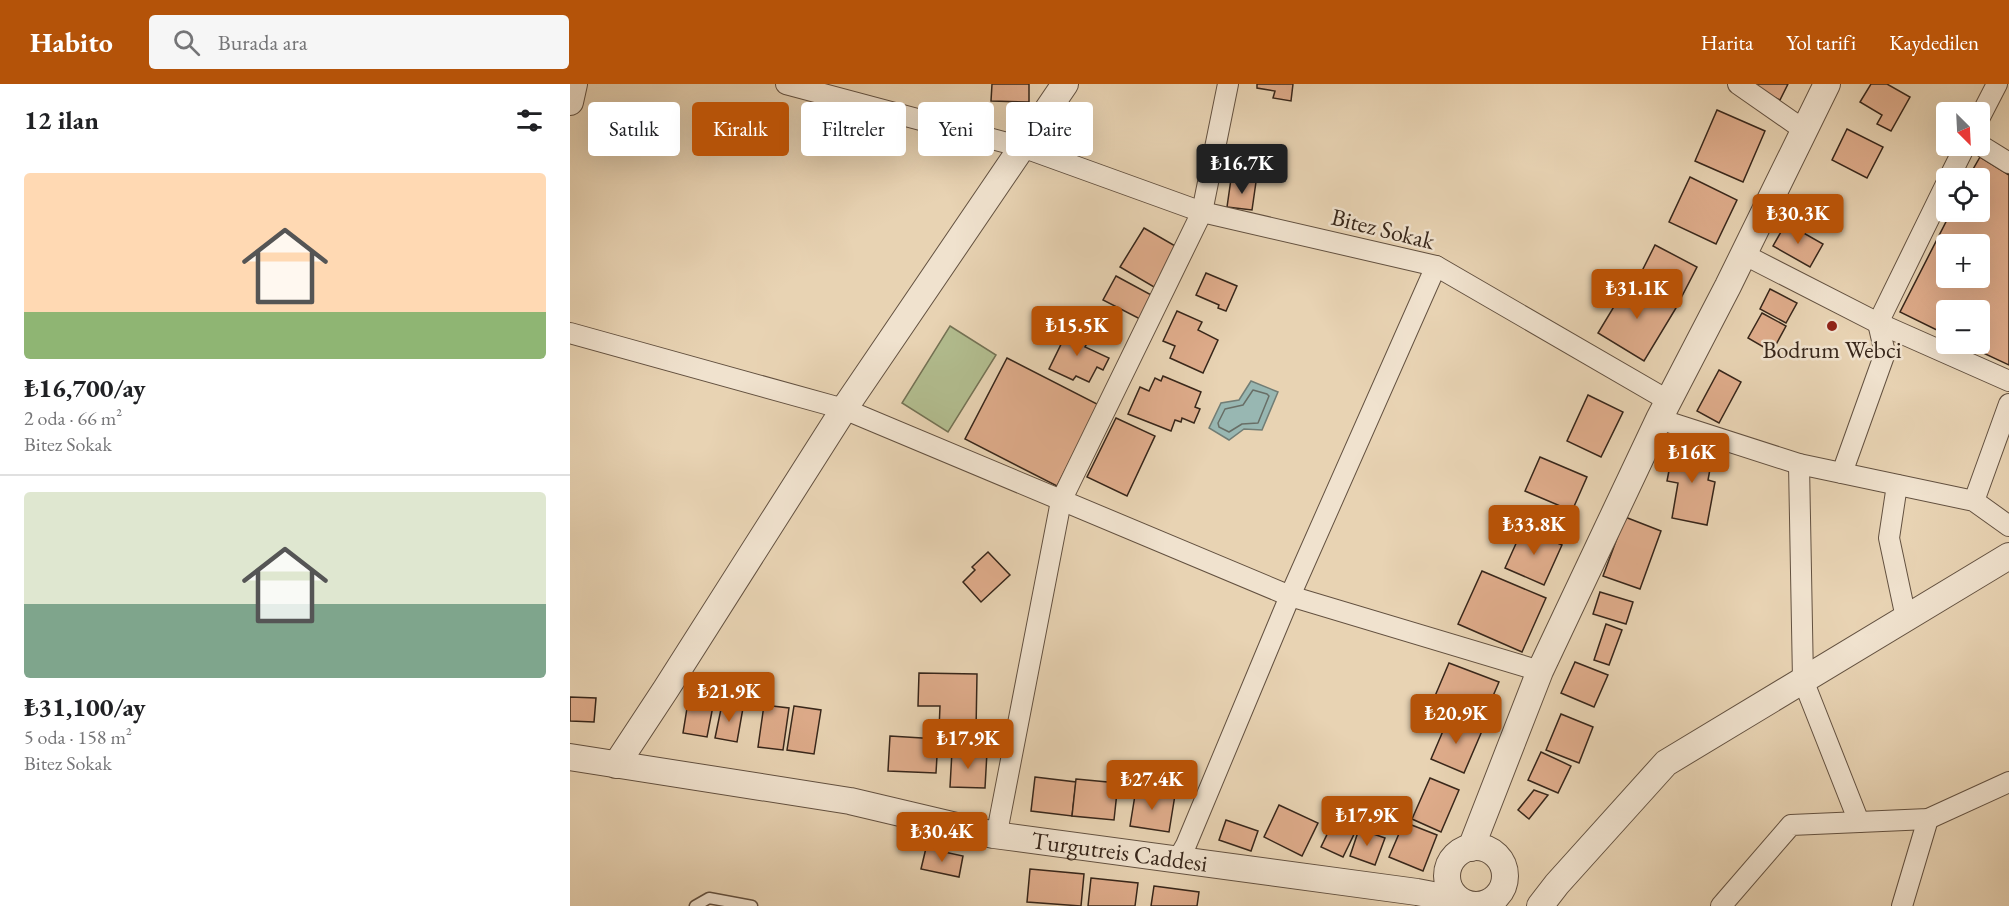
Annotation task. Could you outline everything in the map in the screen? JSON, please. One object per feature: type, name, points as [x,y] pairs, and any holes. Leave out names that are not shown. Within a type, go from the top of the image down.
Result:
[{"type":"street","points":[[570,102],[574,84]]},
{"type":"street","name":"Bitez Sokak","points":[[786,84],[1006,143]]},
{"type":"street","points":[[1053,102],[1065,84]]},
{"type":"street","points":[[994,835],[999,822],[1061,501],[1202,212],[1228,84]]},
{"type":"street","points":[[1738,84],[1804,130]]},
{"type":"street","points":[[1471,848],[1540,671],[1664,410],[1827,84]]},
{"type":"street","points":[[1988,102],[1997,84]]},
{"type":"street","points":[[1990,151],[2009,162]]},
{"type":"street","points":[[616,765],[844,409],[1016,156]]},
{"type":"street","name":"Bitez Sokak","points":[[1047,156],[1202,212],[1436,266],[1664,410],[1799,464],[1974,501]]},
{"type":"street","points":[[1842,473],[1885,353],[1878,323],[1936,205]]},
{"type":"street","points":[[1743,254],[1878,323],[2009,381]]},
{"type":"street","points":[[1178,859],[1186,845],[1290,596],[1436,266]]},
{"type":"street","points":[[570,333],[844,409],[1290,596],[1540,671]]},
{"type":"street","points":[[2009,404],[1974,501],[2009,526]]},
{"type":"street","points":[[1799,464],[1803,680],[1859,822]]},
{"type":"street","points":[[1898,485],[1889,538],[1906,618]]},
{"type":"street","points":[[1540,906],[1665,763],[2009,556]]},
{"type":"street","name":"Turgutreis Caddesi","points":[[570,757],[850,801],[994,835],[1453,895]]},
{"type":"street","points":[[1721,906],[1791,825],[1928,819],[2009,782]]},
{"type":"street","points":[[1488,805],[1500,861],[1505,874],[1504,883],[1494,898],[1495,905],[1468,904],[1453,895],[1449,866],[1462,851],[1481,848],[1490,851],[1500,861],[1532,906]]},
{"type":"street","points":[[1902,906],[1928,819]]},
{"type":"lane","points":[[695,906],[709,898],[752,906]]},
{"type":"green space","points":[[950,326],[996,355],[948,432],[902,403]]},
{"type":"water","points":[[1251,381],[1278,392],[1262,430],[1244,429],[1229,440],[1209,428],[1221,403],[1239,400]]},
{"type":"building","points":[[992,84],[1029,84],[1029,102],[991,101]]},
{"type":"building","points":[[1257,84],[1293,84],[1291,101],[1273,98],[1275,91],[1257,88]]},
{"type":"building","points":[[1747,84],[1788,84],[1780,100]]},
{"type":"building","points":[[1871,84],[1887,84],[1910,97],[1891,131],[1877,124],[1882,115],[1860,102]]},
{"type":"building","points":[[1717,110],[1765,131],[1743,182],[1695,161]]},
{"type":"building","points":[[1847,129],[1883,147],[1867,178],[1832,160]]},
{"type":"building","points":[[1980,157],[2009,175],[2009,365],[1985,354],[1990,354],[1990,300],[1936,300],[1936,330],[1900,312],[1936,241],[1936,288],[1990,288],[1990,234],[1940,234],[1946,222],[1990,222],[1990,168],[1974,168]]},
{"type":"building","points":[[1690,177],[1737,200],[1716,244],[1669,222]]},
{"type":"building","points":[[1231,179],[1256,182],[1252,210],[1227,207]]},
{"type":"building","points":[[1786,223],[1823,244],[1810,267],[1773,246]]},
{"type":"building","points":[[1144,228],[1177,247],[1154,287],[1120,267]]},
{"type":"building","points":[[1655,245],[1697,267],[1681,298],[1639,277]]},
{"type":"building","points":[[1206,273],[1237,286],[1226,311],[1218,308],[1219,305],[1196,295]]},
{"type":"building","points":[[1116,276],[1155,297],[1142,320],[1103,300]]},
{"type":"building","points":[[1630,280],[1676,308],[1644,361],[1598,333]]},
{"type":"building","points":[[1770,289],[1797,303],[1786,323],[1760,309]]},
{"type":"building","points":[[1177,311],[1202,322],[1198,330],[1218,340],[1203,373],[1170,358],[1175,346],[1163,341]]},
{"type":"building","points":[[1762,313],[1786,326],[1772,352],[1748,338]]},
{"type":"building","points":[[1070,326],[1091,336],[1085,347],[1109,358],[1103,370],[1097,367],[1089,382],[1076,376],[1073,380],[1049,369]]},
{"type":"building","points":[[1007,358],[1099,405],[1057,486],[965,439]]},
{"type":"building","points":[[1719,370],[1741,382],[1719,423],[1697,411]]},
{"type":"building","points":[[1163,376],[1201,392],[1195,407],[1200,409],[1194,423],[1182,418],[1181,422],[1175,420],[1171,431],[1128,414],[1140,387],[1149,391],[1155,378],[1161,381]]},
{"type":"building","points":[[1588,395],[1623,412],[1601,457],[1567,441]]},
{"type":"building","points":[[1116,418],[1155,436],[1127,496],[1087,477]]},
{"type":"building","points":[[1674,445],[1713,453],[1708,480],[1715,482],[1707,525],[1672,518],[1678,483],[1667,481]]},
{"type":"building","points":[[1540,457],[1587,477],[1572,511],[1525,491]]},
{"type":"building","points":[[1625,517],[1661,531],[1640,589],[1603,576]]},
{"type":"building","points":[[1523,528],[1562,545],[1544,585],[1505,568]]},
{"type":"building","points":[[988,552],[1010,575],[981,602],[963,582],[975,570],[972,567]]},
{"type":"building","points":[[1482,571],[1546,598],[1522,652],[1458,624]]},
{"type":"building","points":[[1600,592],[1633,602],[1626,624],[1593,614]]},
{"type":"building","points":[[1606,624],[1622,630],[1609,665],[1594,660]]},
{"type":"building","points":[[1575,662],[1608,675],[1594,707],[1561,693]]},
{"type":"building","points":[[1449,663],[1499,682],[1487,710],[1471,704],[1466,717],[1432,703]]},
{"type":"building","points":[[919,673],[977,674],[976,731],[939,730],[940,706],[918,706]]},
{"type":"building","points":[[570,697],[596,698],[594,722],[570,721]]},
{"type":"building","points":[[688,702],[713,706],[707,737],[683,733]]},
{"type":"building","points":[[722,704],[743,708],[737,742],[715,738]]},
{"type":"building","points":[[764,705],[789,708],[783,750],[758,747]]},
{"type":"building","points":[[794,706],[821,710],[814,754],[787,750]]},
{"type":"building","points":[[1561,714],[1593,727],[1579,763],[1546,750]]},
{"type":"building","points":[[1449,717],[1482,731],[1464,773],[1431,759]]},
{"type":"building","points":[[890,736],[938,739],[936,773],[888,771]]},
{"type":"building","points":[[952,751],[987,752],[985,788],[950,787]]},
{"type":"building","points":[[1541,752],[1571,766],[1558,793],[1528,780]]},
{"type":"building","points":[[1035,777],[1076,782],[1072,816],[1031,811]]},
{"type":"building","points":[[1430,778],[1459,790],[1441,832],[1412,819]]},
{"type":"building","points":[[1076,779],[1118,783],[1114,820],[1072,816]]},
{"type":"building","points":[[1136,789],[1175,795],[1169,832],[1130,826]]},
{"type":"building","points":[[1534,790],[1548,795],[1529,819],[1518,810]]},
{"type":"building","points":[[1279,805],[1318,823],[1302,856],[1264,837]]},
{"type":"building","points":[[1336,816],[1358,826],[1343,857],[1321,847]]},
{"type":"building","points":[[1226,820],[1258,831],[1251,851],[1219,840]]},
{"type":"building","points":[[1404,822],[1437,835],[1423,871],[1389,857]]},
{"type":"building","points":[[1359,829],[1385,838],[1375,865],[1350,856]]},
{"type":"building","points":[[926,848],[963,856],[959,877],[921,869]]},
{"type":"building","points":[[1030,869],[1084,874],[1081,906],[1027,902]]},
{"type":"building","points":[[1091,878],[1138,883],[1135,906],[1088,906]]},
{"type":"building","points":[[1154,886],[1199,892],[1197,906],[1151,906]]},
{"type":"place","name":"Bodrum Webci","points":[[1832,326]]}]
